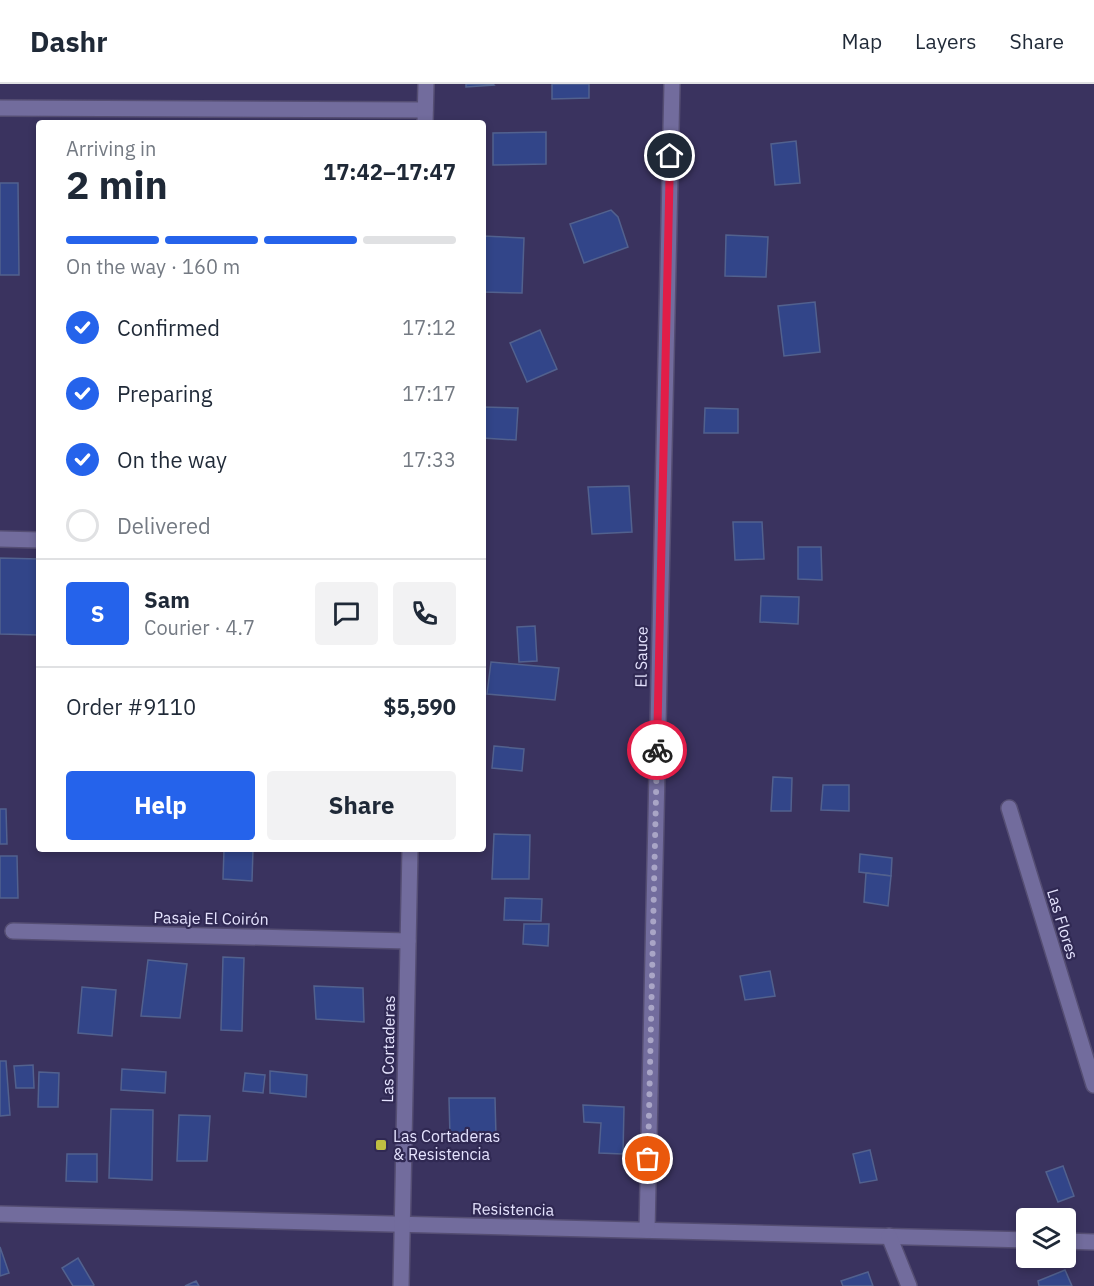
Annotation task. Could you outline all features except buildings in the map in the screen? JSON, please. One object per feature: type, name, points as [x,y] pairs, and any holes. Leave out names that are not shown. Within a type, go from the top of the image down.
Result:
[{"type":"street","points":[[0,108],[425,116],[426,84]]},
{"type":"street","name":"El Sauce","points":[[647,1230],[672,84]]},
{"type":"street","points":[[0,539],[36,540]]},
{"type":"street","name":"Las Flores","points":[[1009,808],[1094,1085]]},
{"type":"street","name":"Las Cortaderas","points":[[401,1286],[410,852]]},
{"type":"street","name":"Pasaje El Coirón","points":[[13,931],[408,941]]},
{"type":"street","name":"Resistencia","points":[[0,1214],[1016,1240]]},
{"type":"street","points":[[889,1236],[909,1286]]},
{"type":"street","points":[[1076,1241],[1094,1242]]},
{"type":"way so far","points":[[648,1159],[657,750]]},
{"type":"place","name":"Las Cortaderas & Resistencia","points":[[381,1145]]},
{"type":"route","points":[[657,750],[670,156]]}]
